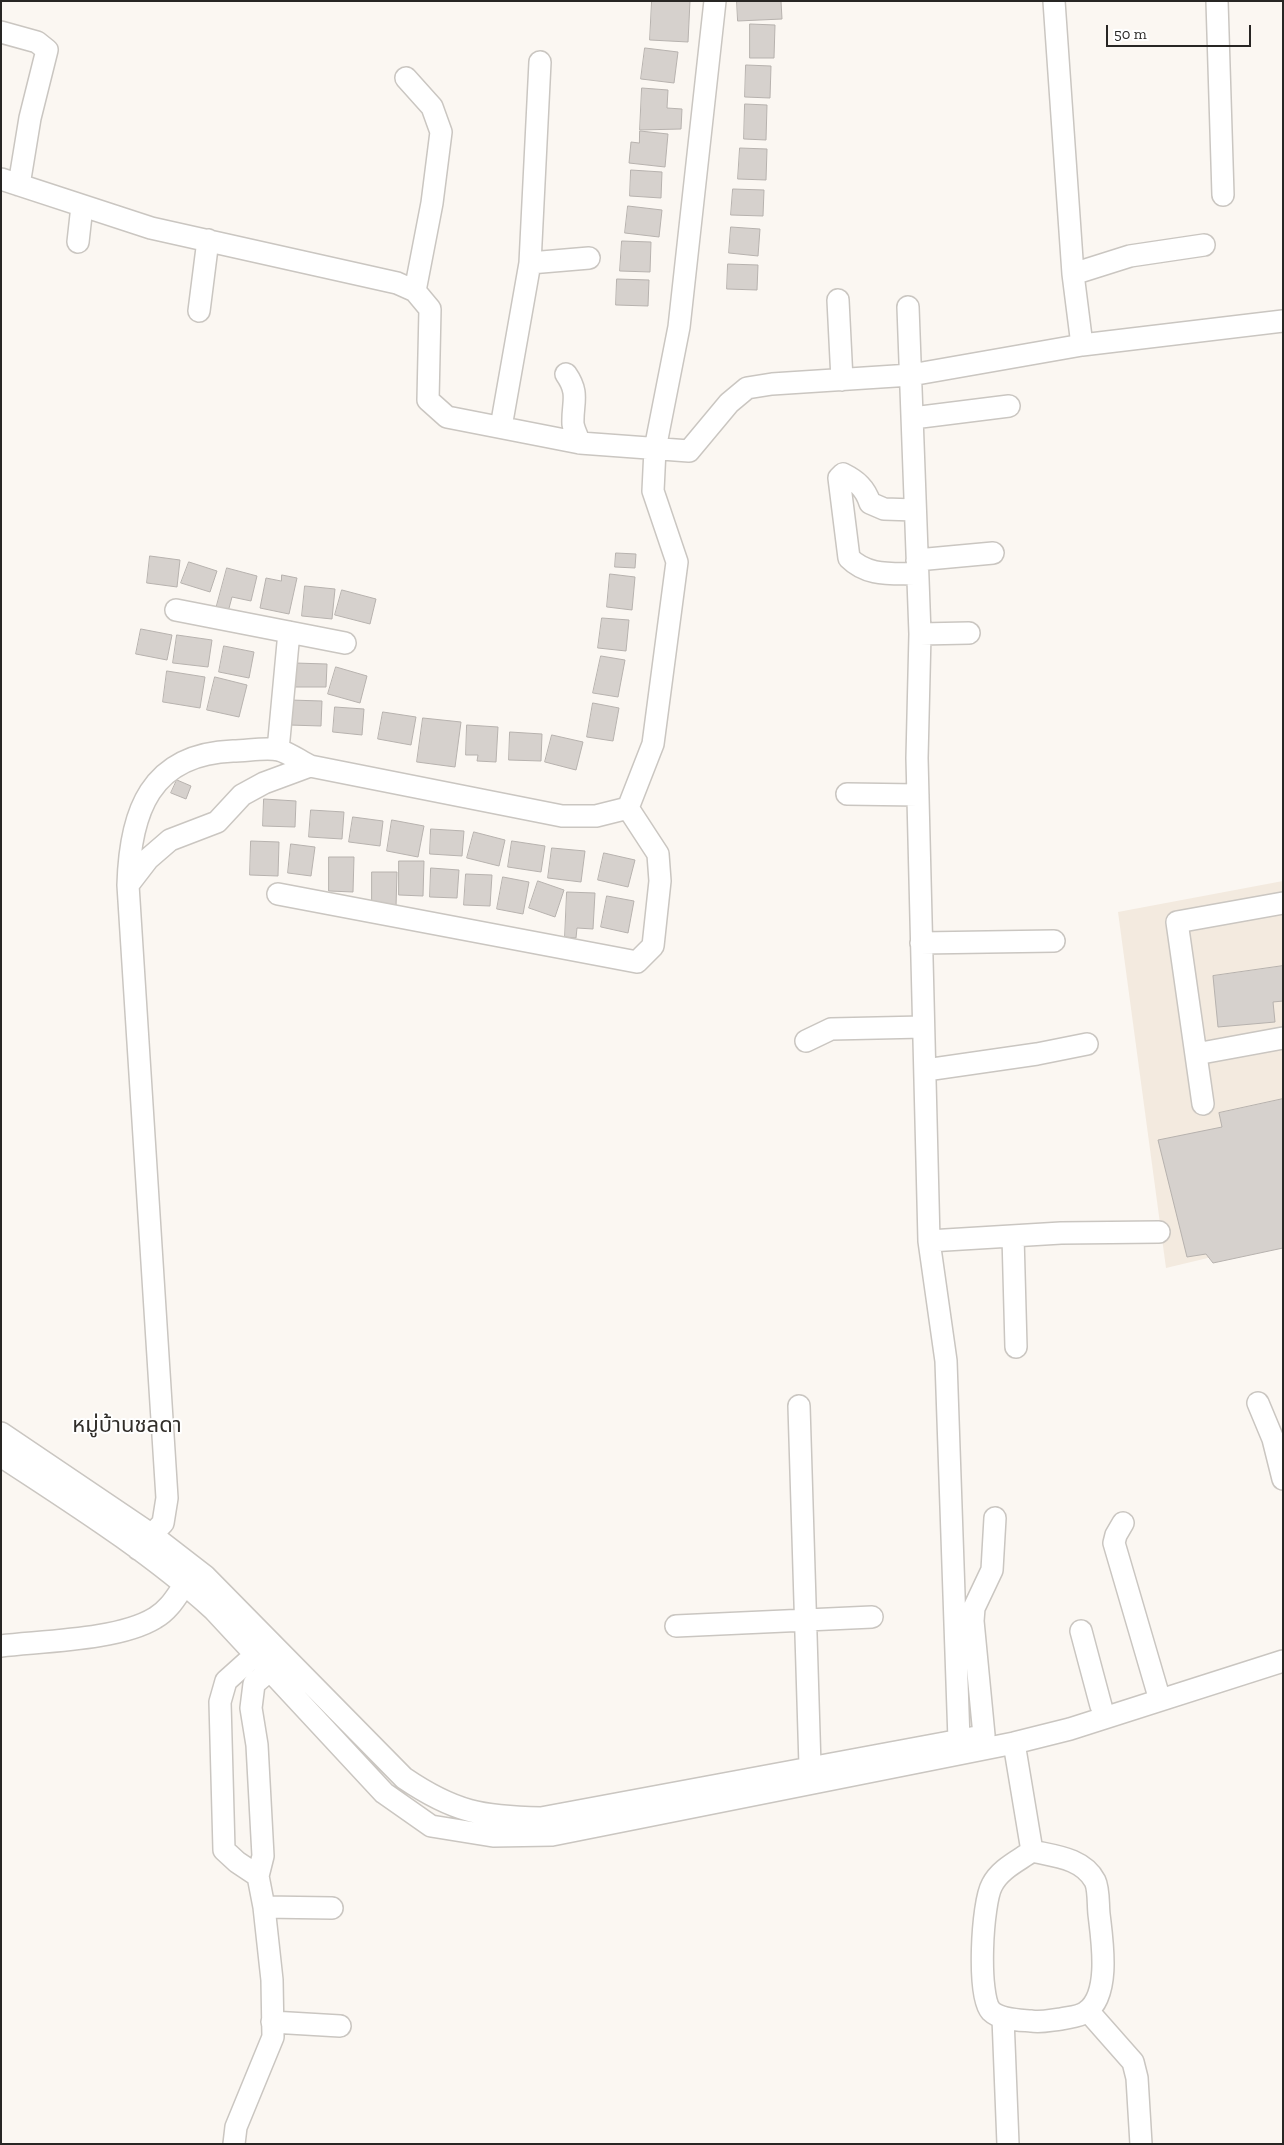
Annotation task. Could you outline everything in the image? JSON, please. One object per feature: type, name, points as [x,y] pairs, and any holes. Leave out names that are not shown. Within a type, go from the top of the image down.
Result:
[{"type":"street","points":[[628,808],[653,744],[677,562],[653,491],[655,449],[679,328],[715,1]]},
{"type":"street","points":[[1054,1],[1073,274],[1082,345]]},
{"type":"street","points":[[1217,1],[1224,195]]},
{"type":"street","points":[[1,32],[37,42],[47,50],[30,118],[10,182],[151,228],[397,283],[416,291],[430,309],[428,400],[447,417],[580,443],[689,451],[729,403],[747,388],[772,384],[911,375],[1082,345],[1283,321]]},
{"type":"street","points":[[501,427],[530,263],[540,62]]},
{"type":"street","points":[[406,78],[432,107],[442,132],[432,203],[416,291]]},
{"type":"street","points":[[78,242],[82,206]]},
{"type":"street","points":[[200,311],[208,240]]},
{"type":"street","points":[[1073,274],[1130,256],[1204,245]]},
{"type":"street","points":[[530,263],[589,258]]},
{"type":"street","points":[[838,300],[842,380]]},
{"type":"street","points":[[908,307],[920,634],[918,795],[929,1241],[946,1361],[959,1740]]},
{"type":"street","points":[[566,374],[573,385],[576,402],[573,426],[580,443]]},
{"type":"street","points":[[912,418],[1009,406]]},
{"type":"street","points":[[915,510],[884,509],[870,503],[865,489],[849,477],[843,474],[839,478],[849,558],[857,567],[874,573],[993,553]]},
{"type":"street","points":[[176,610],[345,643]]},
{"type":"street","points":[[278,750],[289,632]]},
{"type":"street","points":[[920,634],[969,633]]},
{"type":"street","points":[[145,1542],[162,1523],[167,1498],[128,885],[129,851],[136,819],[156,782],[180,764],[209,752],[278,750],[310,766],[562,816],[596,816],[628,808]]},
{"type":"street","points":[[128,885],[148,859],[170,840],[217,822],[242,795],[264,783],[310,766]]},
{"type":"street","points":[[847,794],[918,795]]},
{"type":"street","points":[[278,894],[637,962],[653,946],[660,881],[658,854],[628,808]]},
{"type":"street","points":[[1203,1104],[1177,922],[1283,904]]},
{"type":"street","points":[[921,942],[1054,941]]},
{"type":"street","points":[[806,1041],[831,1029],[923,1027]]},
{"type":"street","points":[[1196,1054],[1283,1038]]},
{"type":"street","points":[[926,1070],[1037,1054],[1087,1044]]},
{"type":"street","points":[[929,1241],[1013,1236],[1159,1232]]},
{"type":"street","points":[[1013,1236],[1016,1347]]},
{"type":"street","points":[[1258,1403],[1278,1439],[1283,1479]]},
{"type":"street","points":[[799,1406],[810,1766]]},
{"type":"street","points":[[1,1433],[145,1542],[185,1584],[214,1610],[384,1793],[431,1826],[494,1836],[552,1835],[1014,1743],[1070,1729],[1283,1662]]},
{"type":"street","points":[[1,1456],[205,1576],[404,1778],[427,1794],[464,1811],[504,1818],[542,1818],[810,1766],[984,1735],[1157,1690],[1283,1646]]},
{"type":"street","points":[[984,1735],[973,1621],[974,1608],[992,1570],[995,1518]]},
{"type":"street","points":[[1124,1523],[1116,1535],[1114,1543],[1157,1690]]},
{"type":"street","points":[[1,1646],[129,1629],[155,1619],[168,1608],[185,1584]]},
{"type":"street","points":[[676,1626],[872,1617]]},
{"type":"street","points":[[1082,1631],[1101,1706]]},
{"type":"street","points":[[255,1655],[226,1682],[220,1702],[224,1850],[237,1862],[258,1876]]},
{"type":"street","points":[[234,2144],[236,2128],[272,2037],[272,1980],[264,1907],[258,1876],[263,1856],[256,1745],[251,1708],[254,1684],[269,1671]]},
{"type":"street","points":[[221,1720],[253,1719]]},
{"type":"street","points":[[1014,1743],[1032,1851]]},
{"type":"street","points":[[1032,1851],[1066,1858],[1083,1867],[1095,1881],[1103,1968],[1102,1984],[1095,2003],[1088,2011],[1079,2016],[1039,2022],[1003,2018],[992,2012],[985,1993],[983,1933],[986,1898],[992,1884],[1001,1873],[1032,1851]]},
{"type":"street","points":[[264,1907],[332,1908]]},
{"type":"street","points":[[1088,2011],[1133,2062],[1137,2078],[1141,2144]]},
{"type":"street","points":[[1003,2018],[1008,2144]]},
{"type":"street","points":[[272,2022],[340,2026]]},
{"type":"shaded area","points":[[1283,881],[1283,1240],[1166,1268],[1118,912]]},
{"type":"building","points":[[652,1],[690,1],[688,42],[650,40]]},
{"type":"building","points":[[737,1],[781,1],[782,19],[738,21]]},
{"type":"building","points":[[750,24],[775,25],[774,58],[750,58]]},
{"type":"building","points":[[645,48],[678,52],[674,83],[641,79]]},
{"type":"building","points":[[746,65],[771,66],[770,98],[745,97]]},
{"type":"building","points":[[642,88],[668,90],[667,108],[682,109],[681,129],[640,130]]},
{"type":"building","points":[[745,104],[767,105],[766,140],[744,139]]},
{"type":"building","points":[[640,131],[668,134],[665,167],[629,163],[631,142],[639,143]]},
{"type":"building","points":[[740,148],[767,149],[766,180],[738,179]]},
{"type":"building","points":[[631,170],[662,172],[661,198],[630,196]]},
{"type":"building","points":[[733,189],[764,190],[763,216],[731,215]]},
{"type":"building","points":[[628,206],[662,210],[659,237],[625,233]]},
{"type":"building","points":[[731,227],[760,229],[758,256],[729,253]]},
{"type":"building","points":[[622,241],[651,242],[650,272],[620,271]]},
{"type":"building","points":[[728,264],[758,265],[757,290],[727,289]]},
{"type":"building","points":[[617,279],[649,280],[648,306],[616,305]]},
{"type":"building","points":[[616,553],[636,554],[635,568],[615,567]]},
{"type":"building","points":[[150,556],[180,560],[177,587],[147,583]]},
{"type":"building","points":[[189,562],[217,571],[210,592],[181,583]]},
{"type":"building","points":[[227,568],[257,576],[251,601],[232,597],[228,612],[216,609]]},
{"type":"building","points":[[610,574],[635,577],[632,610],[607,607]]},
{"type":"building","points":[[282,575],[297,578],[289,614],[260,608],[266,578],[281,581]]},
{"type":"building","points":[[305,586],[335,589],[332,619],[302,616]]},
{"type":"building","points":[[342,590],[376,599],[370,624],[335,615]]},
{"type":"building","points":[[602,618],[629,620],[626,651],[598,648]]},
{"type":"building","points":[[141,629],[172,635],[167,660],[136,654]]},
{"type":"building","points":[[177,635],[212,640],[208,667],[173,663]]},
{"type":"building","points":[[224,646],[254,652],[249,678],[219,672]]},
{"type":"building","points":[[601,656],[625,660],[618,697],[593,693]]},
{"type":"building","points":[[295,663],[327,664],[326,687],[294,687]]},
{"type":"building","points":[[336,667],[367,676],[360,703],[328,694]]},
{"type":"building","points":[[167,671],[205,677],[200,708],[163,702]]},
{"type":"building","points":[[215,677],[247,685],[239,717],[207,710]]},
{"type":"building","points":[[290,700],[322,701],[321,726],[289,725]]},
{"type":"building","points":[[593,703],[619,708],[613,741],[587,737]]},
{"type":"building","points":[[335,707],[364,709],[362,735],[333,732]]},
{"type":"building","points":[[383,712],[416,717],[411,745],[378,739]]},
{"type":"building","points":[[423,718],[461,722],[455,767],[417,762]]},
{"type":"building","points":[[467,725],[498,727],[496,762],[477,761],[478,755],[466,755]]},
{"type":"building","points":[[510,732],[542,734],[541,761],[509,760]]},
{"type":"building","points":[[552,735],[583,742],[576,770],[545,762]]},
{"type":"building","points":[[177,780],[191,786],[186,799],[171,793]]},
{"type":"building","points":[[264,799],[296,801],[295,827],[263,826]]},
{"type":"building","points":[[311,810],[344,812],[342,839],[309,837]]},
{"type":"building","points":[[353,817],[383,821],[380,846],[349,842]]},
{"type":"building","points":[[392,820],[424,826],[418,857],[387,851]]},
{"type":"building","points":[[431,829],[464,831],[462,856],[430,854]]},
{"type":"building","points":[[474,832],[505,840],[499,866],[467,858]]},
{"type":"building","points":[[251,841],[279,842],[278,876],[250,875]]},
{"type":"building","points":[[512,841],[545,846],[541,872],[508,867]]},
{"type":"building","points":[[291,844],[315,847],[311,876],[288,873]]},
{"type":"building","points":[[552,848],[585,851],[581,882],[548,878]]},
{"type":"building","points":[[604,853],[635,860],[628,887],[598,880]]},
{"type":"building","points":[[329,857],[354,857],[353,892],[329,891]]},
{"type":"building","points":[[399,861],[424,861],[423,896],[399,895]]},
{"type":"building","points":[[431,868],[459,870],[457,898],[430,897]]},
{"type":"building","points":[[372,872],[397,872],[396,907],[372,906]]},
{"type":"building","points":[[466,874],[492,875],[490,906],[464,905]]},
{"type":"building","points":[[503,877],[529,882],[523,914],[497,909]]},
{"type":"building","points":[[538,881],[564,890],[555,917],[529,908]]},
{"type":"building","points":[[567,892],[595,893],[593,929],[577,928],[576,938],[565,937]]},
{"type":"building","points":[[607,896],[634,901],[628,933],[601,927]]},
{"type":"building","points":[[1283,966],[1283,1001],[1273,1002],[1275,1022],[1218,1027],[1213,976]]},
{"type":"building","points":[[1283,1099],[1283,1248],[1213,1263],[1206,1254],[1187,1257],[1158,1140],[1222,1127],[1219,1113]]},
{"type":"district","name":"หมู่บ้านชลดา","points":[[127,1426]]}]
